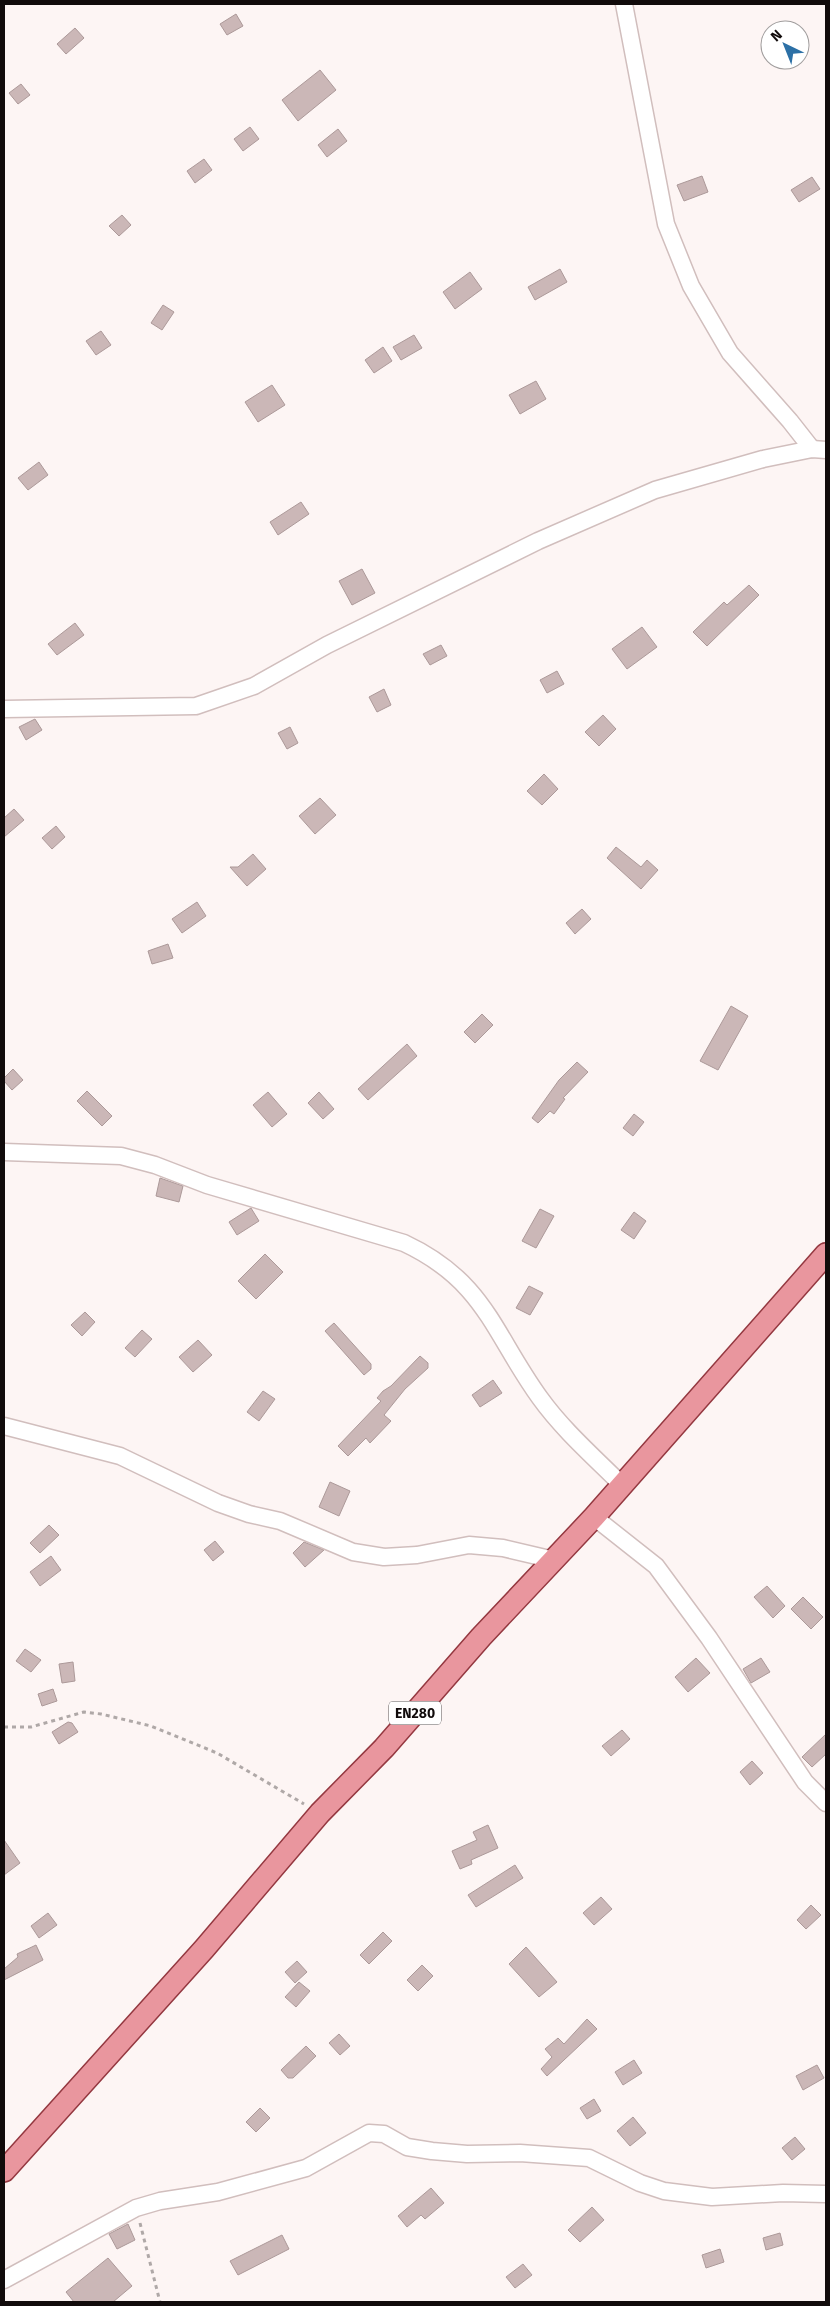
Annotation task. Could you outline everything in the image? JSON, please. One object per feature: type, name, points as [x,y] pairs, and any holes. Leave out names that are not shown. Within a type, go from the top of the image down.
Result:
[{"type":"main road","name":"EN280","points":[[4,2171],[204,1949],[320,1813],[384,1748],[481,1637],[594,1517],[826,1254]]},
{"type":"street","points":[[624,4],[666,224],[690,286],[730,354],[819,450]]},
{"type":"street","points":[[4,708],[196,706],[254,686],[327,645],[538,541],[655,490],[763,459],[819,450]]},
{"type":"street","points":[[4,1152],[121,1156],[136,1159],[207,1185],[404,1243],[430,1255],[461,1280],[475,1295],[540,1399],[571,1434],[622,1485]]},
{"type":"street","points":[[4,1426],[120,1456],[218,1503],[250,1514],[280,1521],[353,1552],[384,1557],[417,1555],[470,1545],[503,1548],[554,1560]]},
{"type":"street","points":[[594,1517],[656,1566],[704,1630],[805,1782],[826,1803]]},
{"type":"street","points":[[4,2280],[136,2208],[160,2201],[218,2192],[306,2168],[370,2133],[376,2132],[407,2146],[432,2151],[467,2154],[520,2153],[589,2158],[640,2183],[664,2191],[712,2197],[826,2194]]},
{"type":"path","points":[[4,1727],[31,1727],[84,1712],[101,1714],[151,1726],[217,1753],[280,1792],[320,1813]]},
{"type":"path","points":[[136,2208],[160,2302]]},
{"type":"building","points":[[236,14],[243,26],[227,35],[220,24]]},
{"type":"building","points":[[75,28],[84,38],[66,54],[57,44]]},
{"type":"building","points":[[320,70],[336,90],[298,121],[282,100]]},
{"type":"building","points":[[21,84],[30,95],[18,104],[9,93]]},
{"type":"building","points":[[250,127],[259,139],[243,151],[234,139]]},
{"type":"building","points":[[338,129],[347,141],[327,157],[318,145]]},
{"type":"building","points":[[204,159],[212,170],[195,183],[187,171]]},
{"type":"building","points":[[702,176],[708,192],[684,201],[677,185]]},
{"type":"building","points":[[812,177],[820,189],[799,202],[791,190]]},
{"type":"building","points":[[122,215],[131,225],[119,236],[109,226]]},
{"type":"building","points":[[560,269],[567,282],[535,300],[528,287]]},
{"type":"building","points":[[470,272],[482,289],[455,309],[443,292]]},
{"type":"building","points":[[163,305],[174,312],[162,330],[151,323]]},
{"type":"building","points":[[101,331],[111,345],[96,355],[86,341]]},
{"type":"building","points":[[414,335],[422,348],[401,360],[393,347]]},
{"type":"building","points":[[383,347],[392,361],[374,373],[365,360]]},
{"type":"building","points":[[536,381],[546,399],[520,414],[509,395]]},
{"type":"building","points":[[272,385],[285,405],[258,422],[245,402]]},
{"type":"building","points":[[39,462],[48,475],[28,490],[18,478]]},
{"type":"building","points":[[301,502],[309,514],[278,535],[270,522]]},
{"type":"building","points":[[362,569],[375,593],[352,605],[339,581]]},
{"type":"building","points":[[749,585],[759,595],[707,646],[693,632],[724,602],[727,605]]},
{"type":"building","points":[[75,623],[84,635],[57,655],[48,644]]},
{"type":"building","points":[[642,627],[657,647],[627,669],[612,649]]},
{"type":"building","points":[[441,645],[447,656],[430,665],[423,654]]},
{"type":"building","points":[[557,671],[564,684],[547,693],[540,680]]},
{"type":"building","points":[[384,689],[391,705],[377,712],[369,697]]},
{"type":"building","points":[[603,715],[616,729],[599,746],[585,732]]},
{"type":"building","points":[[35,719],[42,730],[26,740],[19,727]]},
{"type":"building","points":[[290,727],[298,743],[287,749],[278,733]]},
{"type":"building","points":[[544,774],[558,789],[542,805],[527,791]]},
{"type":"building","points":[[320,798],[336,815],[315,834],[299,816]]},
{"type":"building","points":[[14,809],[24,820],[4,837],[4,818]]},
{"type":"building","points":[[56,826],[65,837],[52,849],[42,838]]},
{"type":"building","points":[[616,847],[641,867],[647,860],[658,870],[641,889],[607,858]]},
{"type":"building","points":[[253,854],[266,869],[247,886],[230,867],[238,867]]},
{"type":"building","points":[[197,902],[206,916],[182,933],[172,919]]},
{"type":"building","points":[[582,909],[591,919],[575,934],[566,923]]},
{"type":"building","points":[[168,944],[173,958],[152,964],[148,951]]},
{"type":"building","points":[[731,1006],[748,1016],[718,1070],[700,1061]]},
{"type":"building","points":[[482,1014],[493,1025],[475,1043],[464,1032]]},
{"type":"building","points":[[407,1044],[417,1056],[368,1100],[358,1089]]},
{"type":"building","points":[[577,1062],[588,1072],[563,1098],[565,1099],[554,1114],[550,1111],[538,1123],[532,1118],[559,1080]]},
{"type":"building","points":[[13,1069],[23,1080],[12,1090],[4,1081],[4,1078]]},
{"type":"building","points":[[87,1091],[112,1116],[102,1126],[77,1101]]},
{"type":"building","points":[[268,1092],[287,1114],[272,1127],[253,1105]]},
{"type":"building","points":[[319,1092],[334,1109],[323,1119],[308,1103]]},
{"type":"building","points":[[634,1114],[644,1122],[633,1136],[623,1128]]},
{"type":"building","points":[[160,1178],[183,1186],[179,1202],[156,1196]]},
{"type":"building","points":[[251,1208],[259,1221],[237,1235],[229,1222]]},
{"type":"building","points":[[540,1209],[554,1216],[536,1248],[522,1241]]},
{"type":"building","points":[[634,1212],[646,1221],[634,1239],[621,1230]]},
{"type":"building","points":[[265,1254],[283,1272],[256,1299],[238,1281]]},
{"type":"building","points":[[529,1286],[543,1293],[530,1315],[516,1308]]},
{"type":"building","points":[[85,1312],[95,1322],[82,1336],[71,1325]]},
{"type":"building","points":[[334,1323],[371,1364],[371,1369],[364,1375],[325,1331]]},
{"type":"building","points":[[142,1330],[152,1339],[135,1357],[125,1348]]},
{"type":"building","points":[[198,1340],[212,1355],[193,1372],[179,1357]]},
{"type":"building","points":[[420,1356],[428,1363],[428,1368],[405,1389],[384,1415],[391,1421],[370,1443],[366,1438],[348,1456],[338,1446],[381,1401],[377,1398],[383,1391],[391,1386]]},
{"type":"building","points":[[493,1380],[502,1393],[480,1407],[472,1395]]},
{"type":"building","points":[[263,1391],[275,1399],[259,1421],[247,1412]]},
{"type":"building","points":[[330,1482],[350,1491],[339,1516],[319,1507]]},
{"type":"building","points":[[49,1525],[59,1535],[40,1553],[30,1543]]},
{"type":"building","points":[[215,1541],[224,1552],[213,1561],[204,1550]]},
{"type":"building","points":[[304,1542],[324,1550],[305,1567],[293,1553]]},
{"type":"building","points":[[51,1556],[61,1570],[40,1586],[30,1572]]},
{"type":"building","points":[[767,1586],[785,1606],[773,1618],[754,1597]]},
{"type":"building","points":[[803,1597],[823,1617],[811,1629],[791,1609]]},
{"type":"building","points":[[25,1649],[41,1660],[31,1672],[16,1661]]},
{"type":"building","points":[[696,1658],[710,1673],[688,1692],[675,1677]]},
{"type":"building","points":[[761,1658],[770,1672],[751,1683],[743,1669]]},
{"type":"building","points":[[73,1662],[75,1681],[62,1683],[59,1664]]},
{"type":"building","points":[[53,1689],[57,1701],[42,1706],[38,1694]]},
{"type":"building","points":[[68,1722],[72,1723],[78,1732],[59,1744],[52,1732]]},
{"type":"building","points":[[622,1730],[630,1739],[611,1756],[602,1746]]},
{"type":"building","points":[[826,1734],[826,1754],[812,1767],[802,1757]]},
{"type":"building","points":[[752,1761],[763,1773],[750,1785],[740,1772]]},
{"type":"building","points":[[488,1825],[498,1848],[471,1860],[472,1864],[460,1869],[452,1851],[477,1840],[473,1832]]},
{"type":"building","points":[[4,1840],[20,1863],[4,1875]]},
{"type":"building","points":[[515,1865],[523,1878],[476,1907],[468,1895]]},
{"type":"building","points":[[601,1897],[612,1909],[594,1925],[583,1913]]},
{"type":"building","points":[[811,1905],[821,1915],[806,1929],[797,1920]]},
{"type":"building","points":[[48,1913],[57,1925],[39,1938],[31,1926]]},
{"type":"building","points":[[383,1932],[392,1941],[369,1964],[360,1955]]},
{"type":"building","points":[[36,1945],[43,1960],[4,1980],[4,1969],[18,1957],[17,1954]]},
{"type":"building","points":[[526,1947],[557,1982],[539,1997],[509,1964]]},
{"type":"building","points":[[297,1961],[307,1972],[295,1983],[285,1972]]},
{"type":"building","points":[[422,1965],[433,1976],[418,1991],[407,1980]]},
{"type":"building","points":[[299,1982],[310,1991],[296,2007],[285,1997]]},
{"type":"building","points":[[587,2019],[597,2029],[547,2076],[541,2069],[552,2057],[545,2049],[558,2038],[564,2044]]},
{"type":"building","points":[[339,2034],[350,2046],[340,2055],[329,2043]]},
{"type":"building","points":[[306,2046],[316,2056],[293,2078],[288,2078],[281,2070]]},
{"type":"building","points":[[634,2060],[642,2073],[623,2085],[615,2072]]},
{"type":"building","points":[[817,2065],[824,2078],[803,2090],[796,2076]]},
{"type":"building","points":[[594,2099],[601,2111],[587,2119],[580,2108]]},
{"type":"building","points":[[260,2108],[270,2118],[256,2132],[246,2122]]},
{"type":"building","points":[[633,2117],[646,2133],[630,2146],[617,2131]]},
{"type":"building","points":[[795,2137],[805,2149],[792,2160],[782,2148]]},
{"type":"building","points":[[431,2188],[444,2203],[425,2219],[421,2215],[407,2227],[398,2216]]},
{"type":"building","points":[[592,2207],[604,2220],[580,2242],[568,2230]]},
{"type":"building","points":[[128,2224],[135,2240],[117,2249],[109,2234]]},
{"type":"building","points":[[780,2233],[783,2245],[766,2250],[763,2238]]},
{"type":"building","points":[[282,2235],[289,2249],[238,2275],[230,2261]]},
{"type":"building","points":[[720,2249],[724,2262],[706,2268],[702,2255]]},
{"type":"building","points":[[108,2258],[132,2286],[113,2302],[74,2302],[66,2292]]},
{"type":"building","points":[[523,2264],[532,2275],[515,2288],[506,2277]]}]
